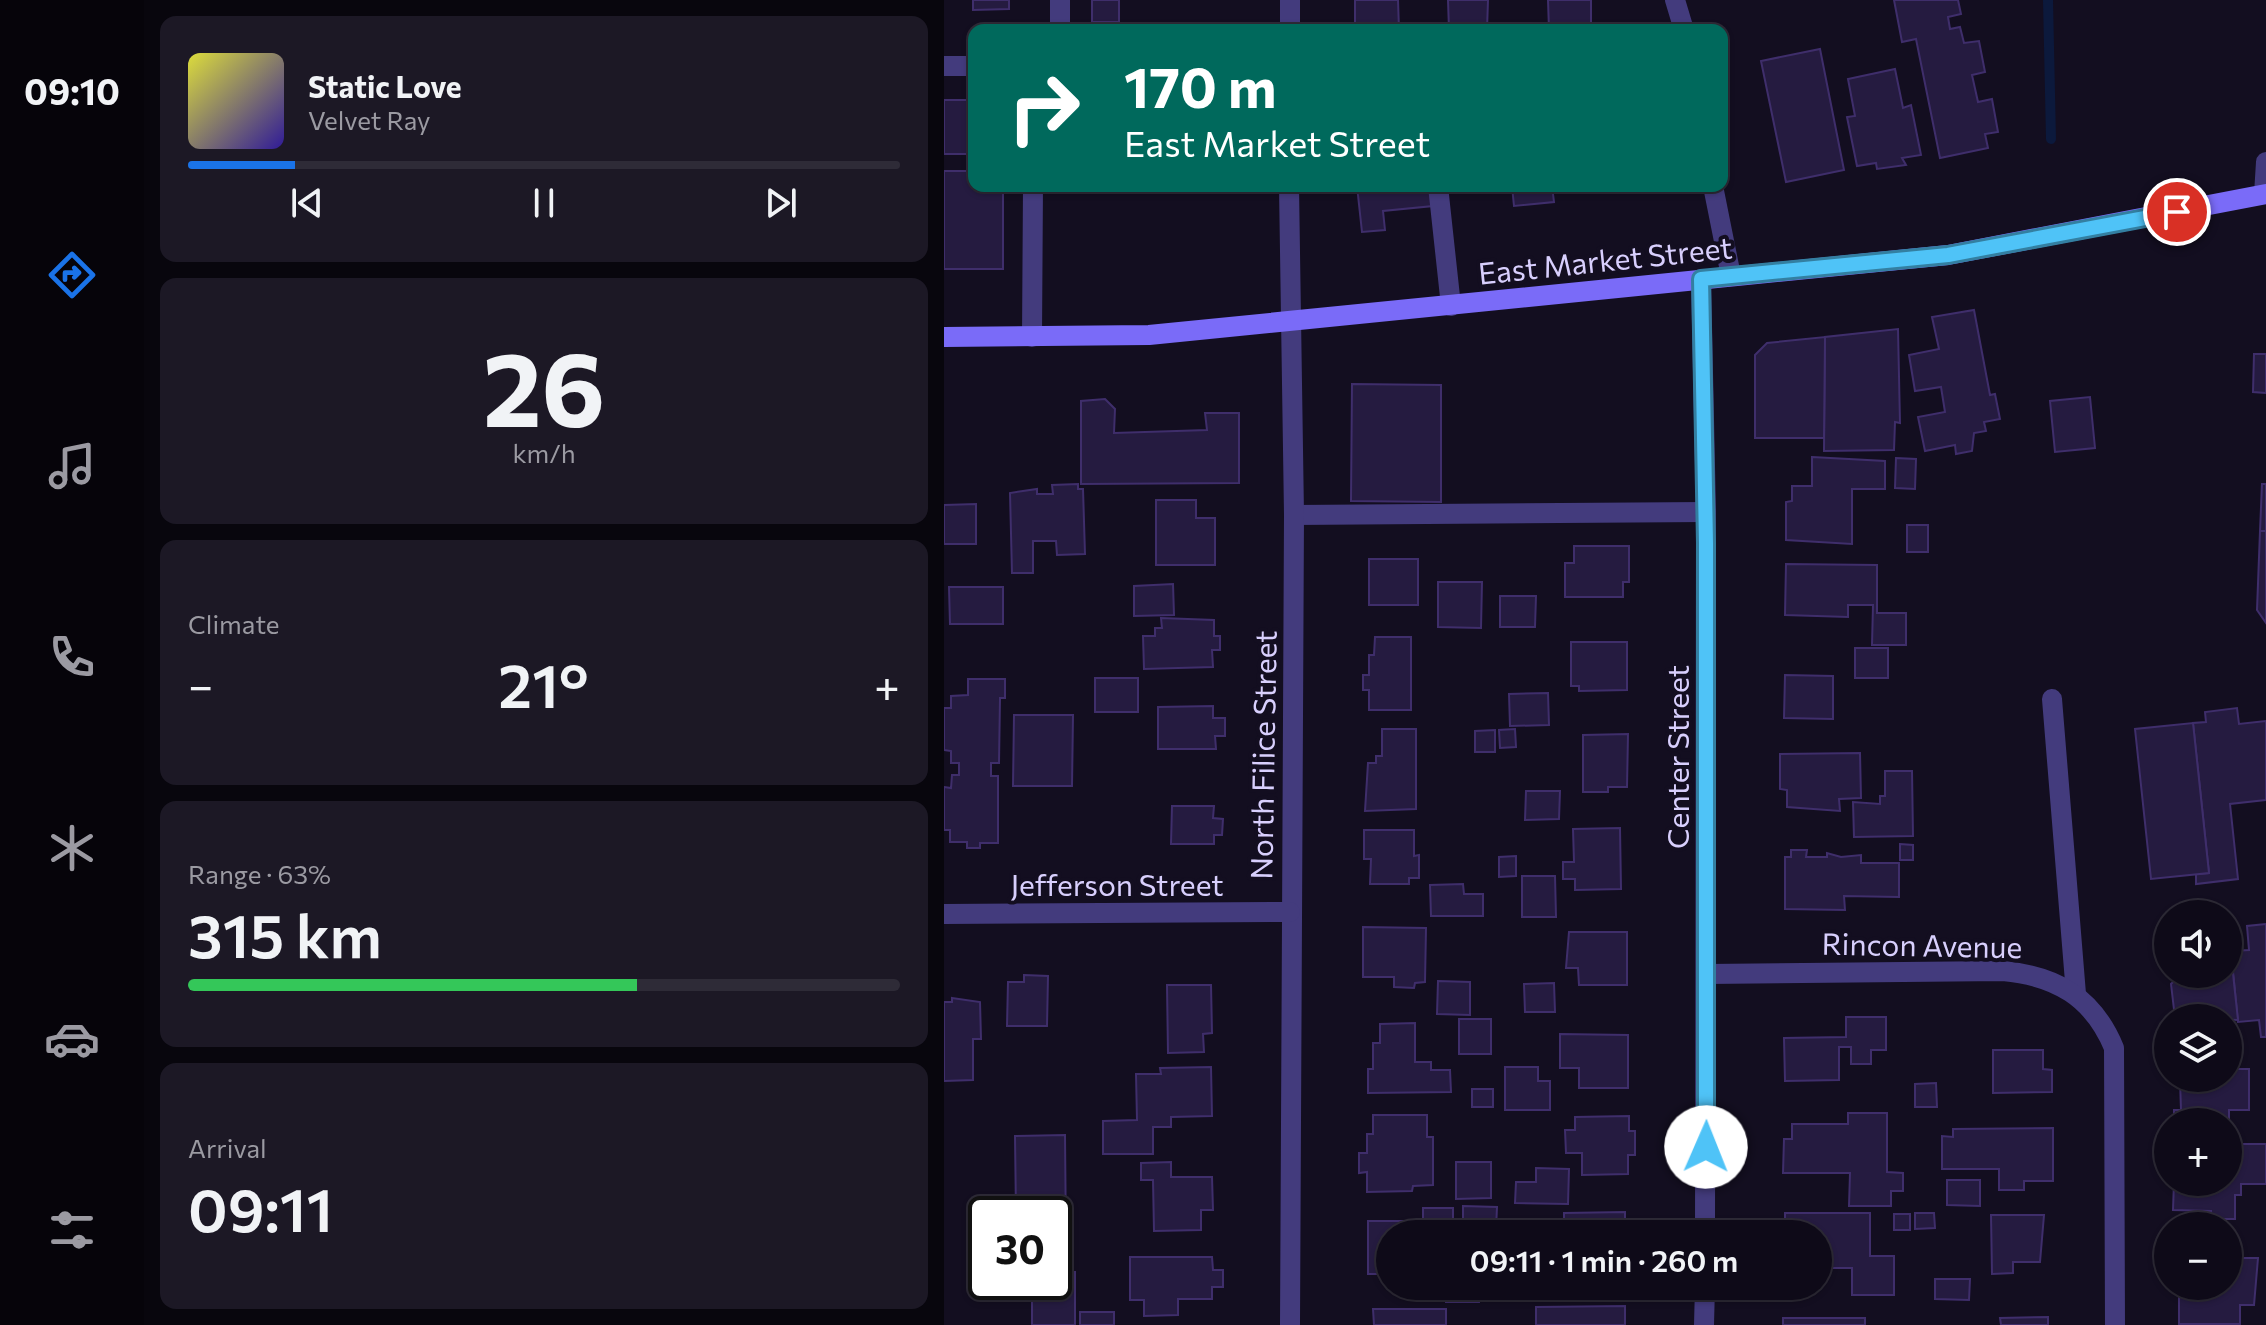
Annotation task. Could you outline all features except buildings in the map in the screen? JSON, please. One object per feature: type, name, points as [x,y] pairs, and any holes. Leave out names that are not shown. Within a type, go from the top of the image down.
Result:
[{"type":"main road","name":"East Market Street","points":[[944,337],[1149,335],[1948,255],[2265,194]]},
{"type":"street","points":[[1060,0],[1060,24]]},
{"type":"street","points":[[1290,0],[1290,24]]},
{"type":"street","points":[[1675,0],[1682,24]]},
{"type":"street","points":[[944,66],[968,66]]},
{"type":"street","points":[[2265,194],[2266,162]]},
{"type":"street","points":[[1032,337],[1033,192]]},
{"type":"street","name":"North Filice Street","points":[[1289,192],[1294,515],[1290,1325]]},
{"type":"street","points":[[1439,192],[1451,306]]},
{"type":"street","points":[[1714,192],[1731,276]]},
{"type":"street","name":"Center Street","points":[[1701,279],[1706,512],[1705,1220]]},
{"type":"street","points":[[1294,515],[1706,512]]},
{"type":"street","points":[[2052,699],[2076,994]]},
{"type":"street","name":"Jefferson Street","points":[[944,914],[1290,912]]},
{"type":"street","name":"Rincon Avenue","points":[[1707,974],[2003,971],[2032,974],[2076,994],[2105,1028],[2114,1048],[2115,1325]]},
{"type":"street","points":[[1704,1325],[1705,1300]]},
{"type":"waterway","points":[[2048,0],[2051,139]]},
{"type":"route","points":[[1706,1147],[1706,543],[1701,279],[1948,255],[2177,212]]}]
